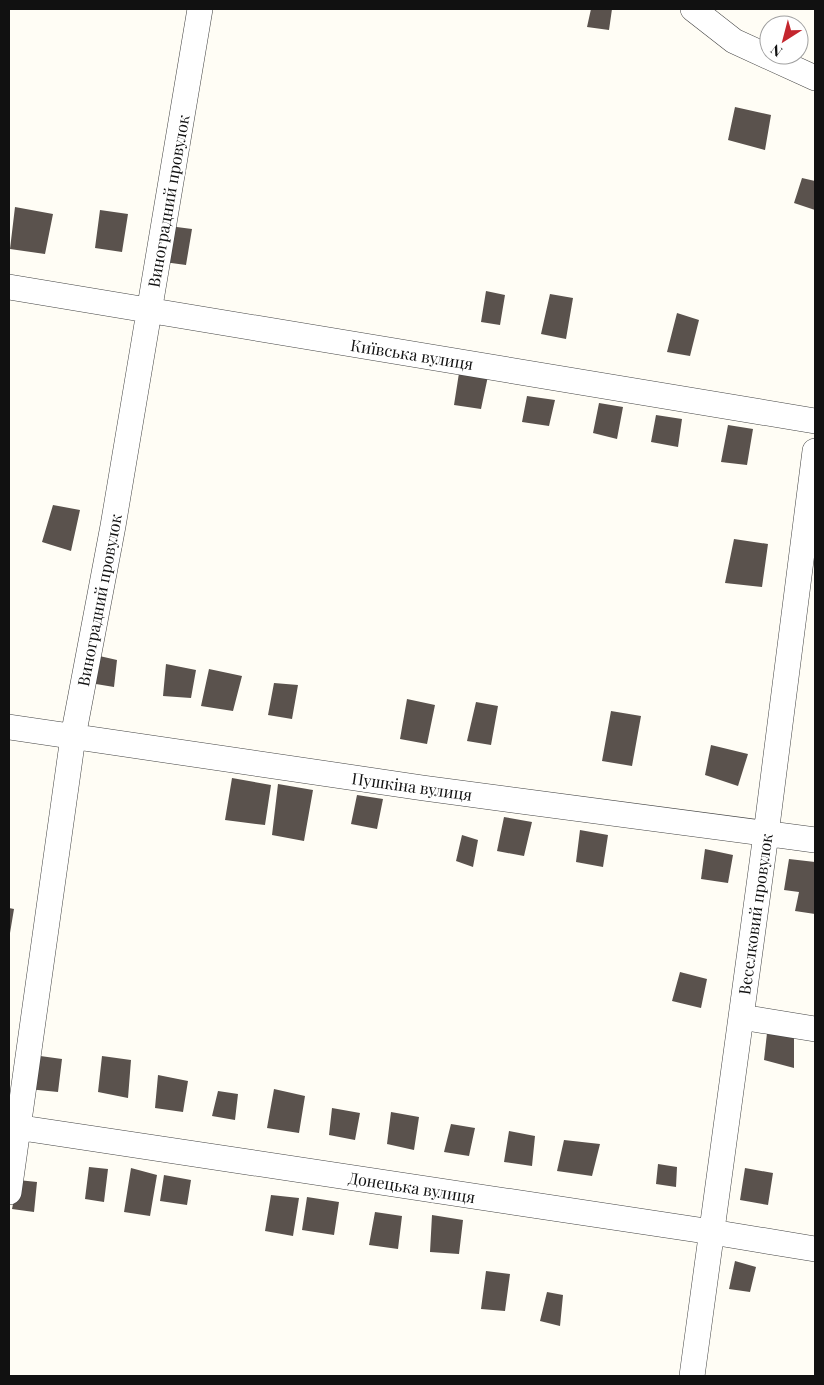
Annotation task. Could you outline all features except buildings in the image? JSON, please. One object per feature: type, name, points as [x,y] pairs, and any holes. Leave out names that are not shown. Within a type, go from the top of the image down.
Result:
[{"type":"street","name":"Виноградний провулок","points":[[9,1192],[13,1126],[73,737],[113,526],[200,9]]},
{"type":"street","points":[[693,9],[734,41],[815,78]]},
{"type":"street","name":"Київська вулиця","points":[[9,287],[815,421]]},
{"type":"street","name":"Веселковий провулок","points":[[692,1376],[766,834],[815,451]]},
{"type":"street","name":"Пушкіна вулиця","points":[[9,727],[423,788],[815,840]]},
{"type":"street","points":[[741,1017],[815,1029]]},
{"type":"street","name":"Донецька вулиця","points":[[13,1126],[815,1249]]}]
